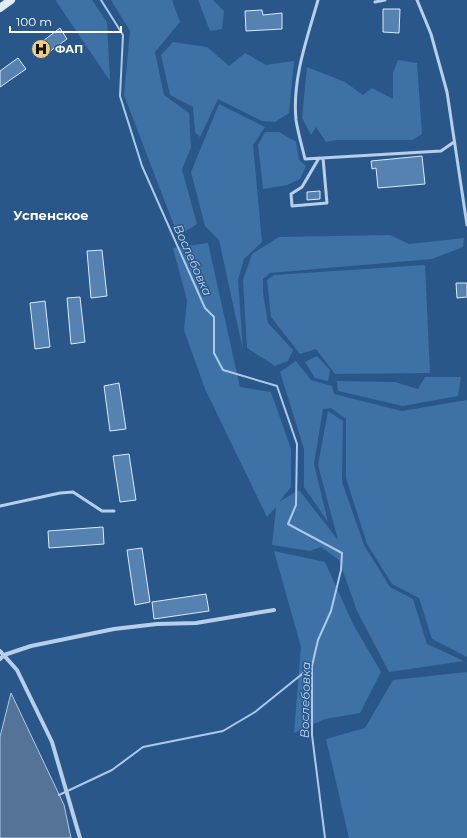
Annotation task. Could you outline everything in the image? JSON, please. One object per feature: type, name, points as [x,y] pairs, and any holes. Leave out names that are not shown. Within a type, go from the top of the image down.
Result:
[{"type":"street","points":[[0,659],[4,655],[31,646],[114,629],[157,624],[196,623],[274,610]]},
{"type":"street","points":[[0,651],[17,670],[52,742],[80,838]]},
{"type":"lane","points":[[318,0],[301,60],[296,100],[296,120],[305,159],[441,151],[454,142]]},
{"type":"lane","points":[[375,2],[385,0]]},
{"type":"lane","points":[[417,0],[432,34],[447,92],[467,225]]},
{"type":"lane","points":[[319,158],[302,186],[291,194],[292,206],[327,203],[323,158]]},
{"type":"lane","points":[[0,506],[60,493],[73,492],[102,511],[114,511]]},
{"type":"shaded area","points":[[92,0],[107,22],[110,81],[56,1]]},
{"type":"shaded area","points":[[111,0],[172,0],[180,22],[155,52],[164,95],[189,113],[191,147],[182,170],[197,224],[178,236],[124,95],[130,31]]},
{"type":"shaded area","points":[[198,0],[213,0],[224,11],[222,29],[210,31]]},
{"type":"shaded area","points":[[173,42],[207,47],[229,66],[245,53],[266,65],[294,61],[289,113],[275,122],[262,121],[218,99],[200,137],[195,132],[193,107],[170,95],[161,55]]},
{"type":"shaded area","points":[[398,60],[417,63],[422,134],[412,140],[336,140],[326,142],[316,127],[311,135],[302,118],[307,67],[345,82],[363,95],[372,88],[393,99],[393,73]]},
{"type":"shaded area","points":[[219,104],[265,127],[253,145],[262,242],[244,259],[238,280],[243,350],[219,240],[205,226],[191,172]]},
{"type":"shaded area","points":[[265,132],[279,132],[296,142],[299,160],[306,166],[300,179],[287,185],[263,189],[258,145]]},
{"type":"shaded area","points":[[390,235],[409,244],[464,238],[463,247],[432,259],[270,273],[263,279],[263,293],[268,323],[293,350],[288,361],[275,366],[247,348],[243,280],[252,254],[279,237]]},
{"type":"shaded area","points":[[208,243],[240,387],[271,392],[291,449],[291,487],[279,502],[299,490],[338,540],[318,465],[328,411],[343,421],[342,482],[364,545],[390,587],[413,599],[427,644],[464,661],[389,672],[357,611],[339,560],[321,547],[310,551],[272,545],[276,507],[267,517],[205,389],[184,330],[187,300],[173,248]]},
{"type":"shaded area","points":[[425,265],[430,373],[335,374],[316,349],[300,354],[271,317],[267,280],[274,275]]},
{"type":"shaded area","points":[[317,356],[330,370],[328,381],[315,378],[305,362]]},
{"type":"shaded area","points":[[296,361],[311,380],[332,386],[334,394],[402,411],[467,400],[467,657],[432,639],[419,598],[392,584],[367,544],[346,478],[346,419],[331,408],[323,409],[314,464],[328,522],[304,487],[304,449],[280,372]]},
{"type":"shaded area","points":[[425,377],[461,377],[458,396],[403,406],[338,391],[337,381],[395,382],[418,389]]},
{"type":"shaded area","points":[[274,551],[325,562],[353,624],[381,672],[360,713],[325,719],[294,733],[301,647]]},
{"type":"shaded area","points":[[467,672],[467,838],[349,838],[326,739],[365,728],[393,680]]},
{"type":"shaded area","points":[[11,693],[64,805],[71,838],[0,838],[0,737]]},
{"type":"building","points":[[383,9],[400,9],[399,33],[383,32]]},
{"type":"building","points":[[262,10],[263,15],[282,13],[282,29],[246,31],[245,11]]},
{"type":"building","points":[[60,28],[67,39],[42,57],[35,47]]},
{"type":"building","points":[[18,58],[26,69],[0,87],[0,71]]},
{"type":"building","points":[[422,156],[425,184],[378,188],[376,168],[372,169],[371,161]]},
{"type":"building","points":[[320,191],[320,199],[307,200],[307,192]]},
{"type":"building","points":[[102,250],[107,296],[91,298],[87,251]]},
{"type":"building","points":[[456,283],[467,283],[467,297],[457,298]]},
{"type":"building","points":[[80,297],[85,342],[71,344],[67,298]]},
{"type":"building","points":[[45,301],[50,347],[35,349],[30,303]]},
{"type":"building","points":[[119,383],[126,429],[110,431],[104,386]]},
{"type":"building","points":[[129,454],[136,500],[120,502],[113,456]]},
{"type":"building","points":[[103,527],[104,544],[49,548],[48,531]]},
{"type":"building","points":[[142,548],[150,602],[135,605],[127,550]]},
{"type":"building","points":[[206,594],[209,611],[154,619],[152,602]]},
{"type":"waterway","name":"Вослебовка","points":[[101,0],[123,35],[120,96],[142,166],[205,308],[214,317],[214,353],[223,370],[277,386],[297,444],[296,505],[288,524],[342,553],[341,570],[331,611],[318,640],[312,666],[312,735],[325,838]]},
{"type":"waterway","points":[[59,795],[112,770],[143,747],[223,731],[255,712],[312,666]]},
{"type":"place","name":"ФАП","points":[[41,49]]},
{"type":"district","name":"Успенское","points":[[51,215]]}]
